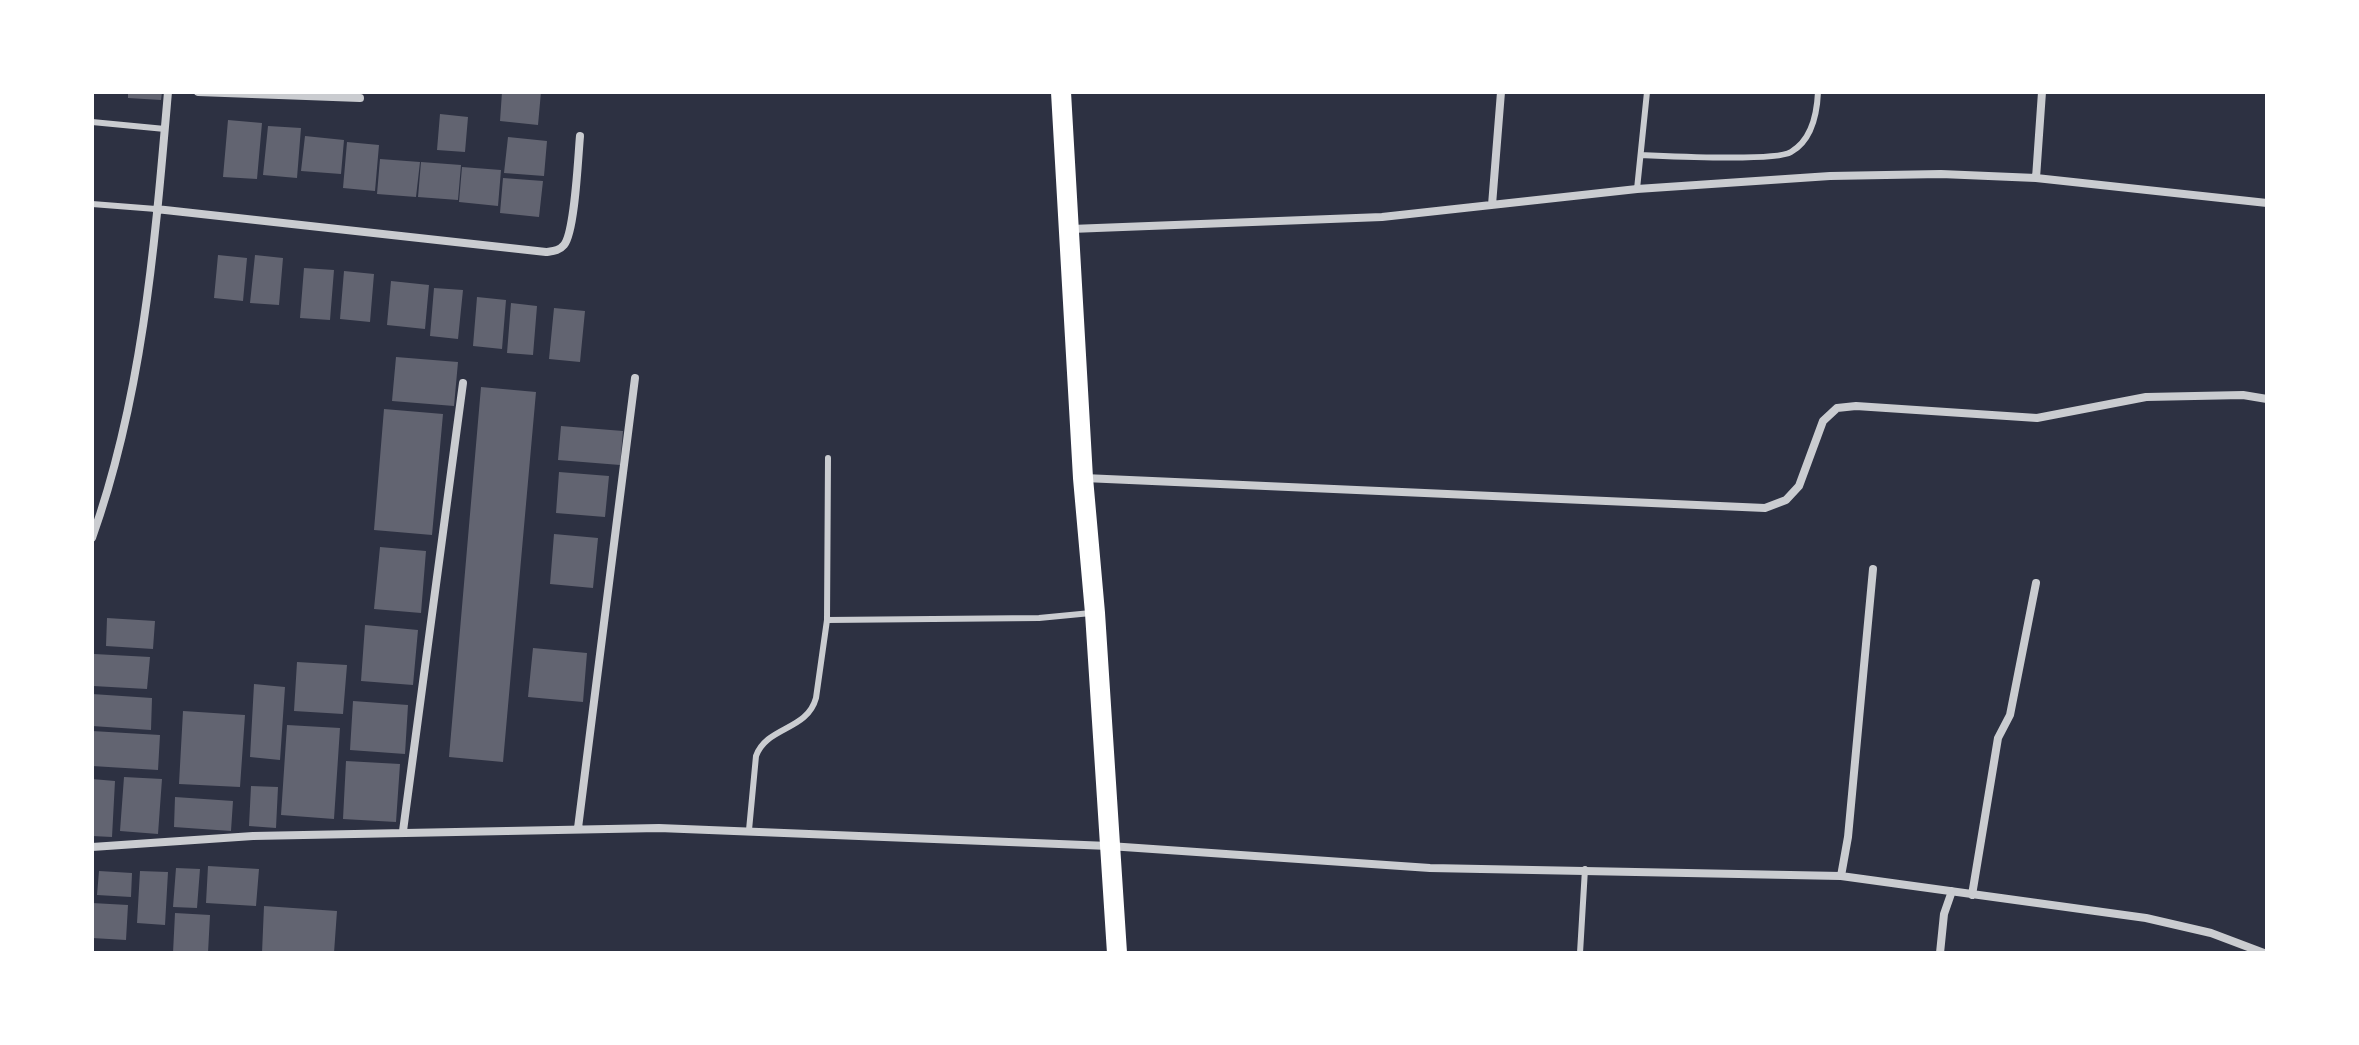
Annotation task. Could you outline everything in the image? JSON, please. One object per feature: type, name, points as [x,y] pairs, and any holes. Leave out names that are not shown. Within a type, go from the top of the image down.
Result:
[{"type":"main road","points":[[1061,92],[1083,478],[1117,953]]},
{"type":"street","points":[[92,538],[112,483],[133,392],[168,92]]},
{"type":"street","points":[[198,92],[360,98]]},
{"type":"street","points":[[1492,205],[1501,92]]},
{"type":"street","points":[[2036,178],[2042,92]]},
{"type":"street","points":[[156,209],[557,251],[565,245],[570,230],[580,136]]},
{"type":"street","points":[[1068,229],[1382,217],[1637,189],[1830,176],[1941,174],[2036,178],[2267,203]]},
{"type":"street","points":[[578,828],[635,378]]},
{"type":"street","points":[[403,831],[463,383]]},
{"type":"street","points":[[1083,478],[1765,508],[1786,500],[1799,486],[1823,421],[1837,408],[1856,406],[2037,418],[2146,397],[2243,395],[2267,399]]},
{"type":"street","points":[[1841,876],[1848,837],[1873,569]]},
{"type":"street","points":[[1972,895],[1998,738],[2010,715],[2036,583]]},
{"type":"street","points":[[92,847],[253,836],[403,831],[578,828],[749,830],[1109,846],[1430,868],[1841,876],[2146,918],[2211,933],[2264,953]]},
{"type":"street","points":[[1940,953],[1944,914],[1952,891]]},
{"type":"lane","points":[[1637,189],[1647,92]]},
{"type":"lane","points":[[1642,155],[1742,157],[1789,154],[1809,137],[1818,92]]},
{"type":"lane","points":[[92,122],[165,129]]},
{"type":"lane","points":[[92,204],[156,209]]},
{"type":"lane","points":[[749,830],[756,756],[760,746],[767,739],[805,719],[813,709],[827,620],[828,458]]},
{"type":"lane","points":[[827,620],[1039,618],[1095,613]]},
{"type":"lane","points":[[1580,953],[1585,869]]},
{"type":"building","points":[[128,92],[162,92],[161,100],[128,98]]},
{"type":"building","points":[[502,92],[541,92],[538,125],[500,121]]},
{"type":"building","points":[[440,114],[468,117],[465,152],[437,150]]},
{"type":"building","points":[[228,120],[262,123],[257,179],[223,177]]},
{"type":"building","points":[[268,126],[301,128],[297,178],[263,175]]},
{"type":"building","points":[[305,136],[344,140],[341,174],[301,171]]},
{"type":"building","points":[[508,137],[547,141],[544,176],[504,173]]},
{"type":"building","points":[[347,142],[379,145],[375,191],[343,188]]},
{"type":"building","points":[[380,159],[420,162],[416,197],[377,194]]},
{"type":"building","points":[[421,162],[461,165],[458,200],[418,197]]},
{"type":"building","points":[[462,167],[501,170],[498,206],[459,202]]},
{"type":"building","points":[[503,178],[543,181],[539,217],[500,213]]},
{"type":"building","points":[[218,255],[247,258],[243,301],[214,298]]},
{"type":"building","points":[[255,255],[283,258],[279,305],[250,303]]},
{"type":"building","points":[[304,268],[334,270],[330,320],[300,318]]},
{"type":"building","points":[[344,271],[374,274],[370,322],[340,319]]},
{"type":"building","points":[[391,281],[429,285],[425,329],[387,325]]},
{"type":"building","points":[[434,288],[463,290],[458,339],[430,336]]},
{"type":"building","points":[[477,297],[506,300],[502,349],[473,346]]},
{"type":"building","points":[[511,303],[537,306],[533,355],[507,353]]},
{"type":"building","points":[[554,308],[585,311],[580,362],[549,359]]},
{"type":"building","points":[[396,357],[458,362],[454,406],[392,401]]},
{"type":"building","points":[[481,387],[536,392],[503,762],[449,757]]},
{"type":"building","points":[[384,409],[443,414],[432,535],[374,530]]},
{"type":"building","points":[[561,426],[623,431],[620,465],[558,460]]},
{"type":"building","points":[[559,472],[609,476],[605,517],[556,513]]},
{"type":"building","points":[[554,534],[598,538],[593,588],[550,584]]},
{"type":"building","points":[[380,547],[426,551],[421,613],[374,609]]},
{"type":"building","points":[[107,618],[155,621],[153,649],[106,646]]},
{"type":"building","points":[[365,625],[418,630],[413,685],[361,681]]},
{"type":"building","points":[[533,648],[587,653],[583,702],[528,697]]},
{"type":"building","points":[[94,654],[150,657],[147,689],[93,686]]},
{"type":"building","points":[[297,662],[347,665],[343,714],[294,711]]},
{"type":"building","points":[[254,684],[285,687],[280,760],[250,757]]},
{"type":"building","points":[[92,694],[152,698],[151,730],[92,726]]},
{"type":"building","points":[[353,701],[408,705],[405,754],[350,750]]},
{"type":"building","points":[[183,711],[245,715],[240,787],[179,784]]},
{"type":"building","points":[[287,725],[340,728],[334,819],[281,815]]},
{"type":"building","points":[[92,731],[160,735],[158,770],[92,766]]},
{"type":"building","points":[[346,761],[400,764],[396,822],[343,819]]},
{"type":"building","points":[[124,777],[162,779],[158,834],[120,831]]},
{"type":"building","points":[[92,779],[115,781],[112,837],[92,836]]},
{"type":"building","points":[[251,786],[278,787],[276,828],[249,826]]},
{"type":"building","points":[[175,797],[233,801],[231,831],[174,827]]},
{"type":"building","points":[[208,866],[259,869],[256,906],[206,903]]},
{"type":"building","points":[[176,868],[200,869],[197,908],[173,907]]},
{"type":"building","points":[[99,871],[132,873],[131,897],[97,895]]},
{"type":"building","points":[[140,871],[168,872],[165,925],[137,923]]},
{"type":"building","points":[[92,903],[128,905],[126,940],[92,938]]},
{"type":"building","points":[[264,906],[337,911],[334,953],[262,953]]},
{"type":"building","points":[[175,913],[210,915],[208,953],[173,953]]}]
